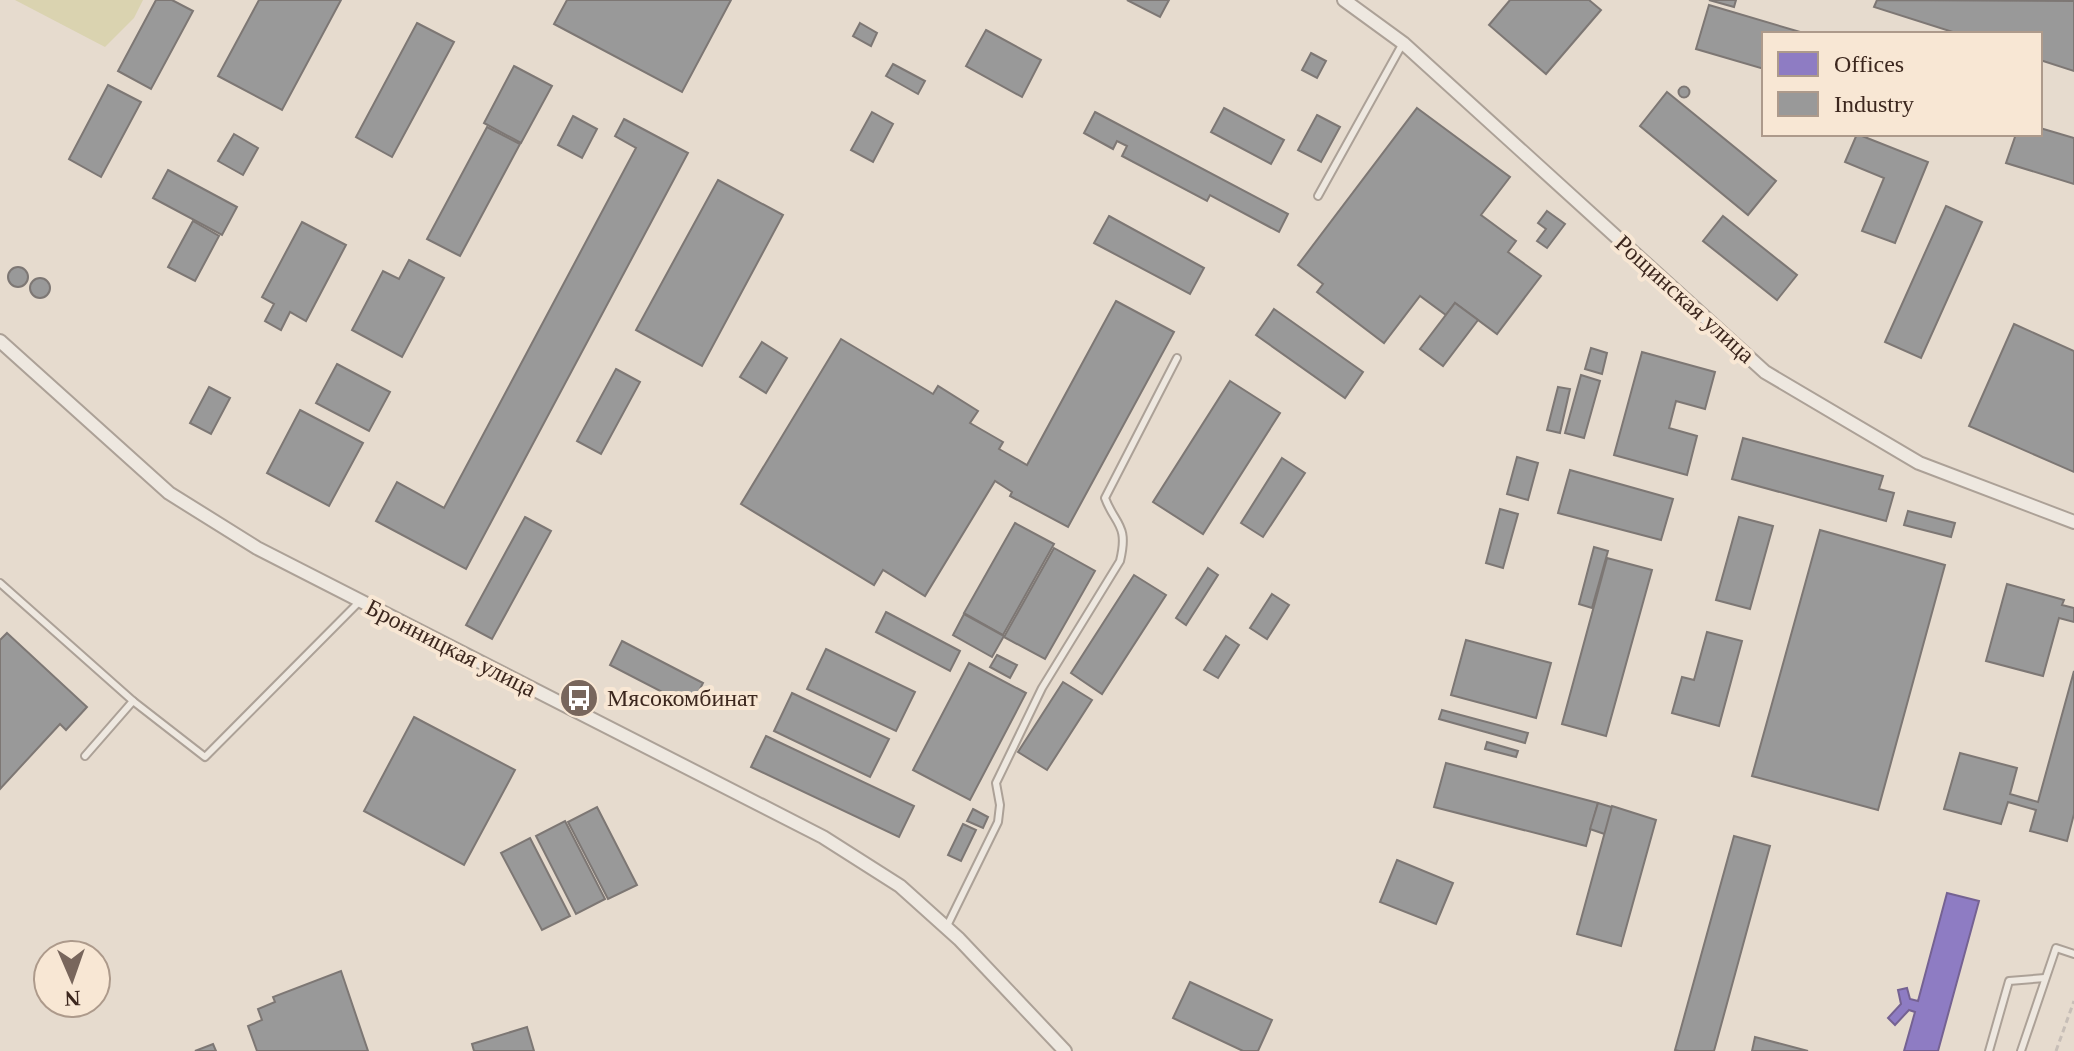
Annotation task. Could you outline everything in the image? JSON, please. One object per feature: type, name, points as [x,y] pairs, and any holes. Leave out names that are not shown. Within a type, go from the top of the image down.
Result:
[{"type":"street","name":"Рощинская улица","points":[[1344,0],[1403,43],[1765,372],[1919,463],[2074,522]]},
{"type":"street","name":"Бронницкая улица","points":[[0,341],[169,493],[257,548],[823,837],[900,886],[946,928],[1065,1051]]},
{"type":"lane","points":[[1318,196],[1403,43]]},
{"type":"lane","points":[[946,928],[998,822],[996,783],[1042,688],[1120,561],[1123,550],[1119,518],[1105,498],[1177,358]]},
{"type":"lane","points":[[0,583],[133,701],[205,757],[360,601]]},
{"type":"lane","points":[[85,756],[133,701]]},
{"type":"lane","points":[[2021,1051],[2056,948],[2074,954]]},
{"type":"lane","points":[[1989,1051],[2009,981],[2045,978]]},
{"type":"path","points":[[2056,1051],[2074,1001]]},
{"type":"shaded area","points":[[15,0],[143,0],[134,18],[105,47]]},
{"type":"building: Offices","points":[[1947,893],[1979,901],[1938,1051],[1904,1051],[1915,1012],[1909,1010],[1895,1025],[1888,1018],[1901,1004],[1898,990],[1907,988],[1910,999],[1918,1001]]},
{"type":"building: Industry","points":[[156,0],[172,0],[193,11],[151,89],[118,71]]},
{"type":"building: Industry","points":[[259,0],[341,0],[282,110],[218,76]]},
{"type":"building: Industry","points":[[567,0],[731,0],[682,92],[554,24]]},
{"type":"building: Industry","points":[[1127,0],[1169,0],[1160,17]]},
{"type":"building: Industry","points":[[1510,0],[1589,0],[1601,10],[1546,74],[1489,25]]},
{"type":"building: Industry","points":[[1709,0],[1736,0],[1734,7]]},
{"type":"building: Industry","points":[[1877,0],[2074,1],[2074,71],[2042,61],[2042,32],[1953,32],[1874,7]]},
{"type":"building: Industry","points":[[1709,5],[1800,32],[1762,32],[1762,68],[1696,49]]},
{"type":"building: Industry","points":[[417,23],[454,42],[392,157],[356,137]]},
{"type":"building: Industry","points":[[860,23],[877,33],[871,46],[853,36]]},
{"type":"building: Industry","points":[[986,30],[1041,60],[1022,97],[966,66]]},
{"type":"building: Industry","points":[[1311,53],[1326,61],[1317,78],[1302,70]]},
{"type":"building: Industry","points":[[893,64],[925,81],[918,94],[886,76]]},
{"type":"building: Industry","points":[[514,66],[552,86],[521,143],[484,123]]},
{"type":"building: Industry","points":[[108,85],[141,102],[101,177],[69,159]]},
{"type":"building: Industry","points":[[1684,87],[1689,92],[1684,97],[1679,92]]},
{"type":"building: Industry","points":[[1667,92],[1776,181],[1748,215],[1640,126]]},
{"type":"building: Industry","points":[[1224,108],[1284,140],[1271,164],[1211,132]]},
{"type":"building: Industry","points":[[1417,108],[1510,177],[1481,215],[1516,241],[1508,252],[1541,276],[1497,334],[1455,303],[1446,315],[1420,296],[1384,343],[1317,292],[1323,284],[1298,265]]},
{"type":"building: Industry","points":[[872,112],[893,124],[873,162],[851,150]]},
{"type":"building: Industry","points":[[1095,112],[1288,214],[1279,232],[1210,195],[1207,201],[1122,156],[1127,146],[1117,141],[1113,149],[1084,133]]},
{"type":"building: Industry","points":[[1317,115],[1340,127],[1321,162],[1298,150]]},
{"type":"building: Industry","points":[[573,116],[597,129],[582,158],[558,145]]},
{"type":"building: Industry","points":[[624,119],[688,153],[466,569],[376,521],[397,482],[444,508],[636,148],[615,136]]},
{"type":"building: Industry","points":[[487,127],[520,144],[460,256],[427,239]]},
{"type":"building: Industry","points":[[2042,129],[2074,138],[2074,184],[2006,163],[2015,136],[2042,136]]},
{"type":"building: Industry","points":[[234,134],[258,148],[243,175],[218,161]]},
{"type":"building: Industry","points":[[1856,136],[1862,136],[1928,162],[1895,243],[1862,231],[1884,178],[1845,162]]},
{"type":"building: Industry","points":[[168,170],[237,207],[222,235],[153,198]]},
{"type":"building: Industry","points":[[718,180],[783,215],[702,366],[636,330]]},
{"type":"building: Industry","points":[[1946,206],[1982,222],[1921,358],[1885,342]]},
{"type":"building: Industry","points":[[1547,211],[1565,224],[1547,248],[1537,241],[1546,229],[1538,223]]},
{"type":"building: Industry","points":[[1109,216],[1204,268],[1190,294],[1094,243]]},
{"type":"building: Industry","points":[[1723,216],[1797,275],[1777,300],[1703,241]]},
{"type":"building: Industry","points":[[193,221],[219,236],[195,281],[168,267]]},
{"type":"building: Industry","points":[[302,222],[346,245],[306,321],[290,312],[281,330],[265,321],[274,304],[262,297]]},
{"type":"building: Industry","points":[[409,260],[444,278],[402,357],[352,330],[383,271],[399,279]]},
{"type":"building: Industry","points":[[18,267],[25,270],[28,277],[25,284],[18,287],[11,284],[8,277],[11,270]]},
{"type":"building: Industry","points":[[40,278],[47,281],[50,288],[47,295],[40,298],[33,295],[30,288],[33,281]]},
{"type":"building: Industry","points":[[1116,301],[1174,332],[1068,527],[1010,496],[1012,492],[995,481],[925,596],[883,570],[874,585],[741,504],[841,339],[933,394],[938,386],[978,411],[970,423],[1003,442],[999,449],[1027,465]]},
{"type":"building: Industry","points":[[1455,303],[1478,320],[1443,366],[1420,349]]},
{"type":"building: Industry","points":[[1274,309],[1363,372],[1345,398],[1256,335]]},
{"type":"building: Industry","points":[[2014,324],[2074,351],[2074,472],[1969,426]]},
{"type":"building: Industry","points":[[762,342],[787,358],[766,393],[740,377]]},
{"type":"building: Industry","points":[[1591,348],[1607,353],[1602,374],[1585,369]]},
{"type":"building: Industry","points":[[1642,352],[1715,372],[1705,409],[1676,401],[1669,428],[1697,436],[1687,475],[1614,455]]},
{"type":"building: Industry","points":[[337,364],[390,392],[369,431],[316,403]]},
{"type":"building: Industry","points":[[616,369],[640,382],[601,454],[577,441]]},
{"type":"building: Industry","points":[[1581,375],[1600,381],[1584,438],[1565,433]]},
{"type":"building: Industry","points":[[1230,381],[1280,413],[1203,534],[1153,502]]},
{"type":"building: Industry","points":[[209,387],[230,398],[211,434],[190,423]]},
{"type":"building: Industry","points":[[1558,387],[1570,389],[1560,433],[1547,430]]},
{"type":"building: Industry","points":[[300,410],[363,443],[329,506],[267,473]]},
{"type":"building: Industry","points":[[1743,438],[1883,476],[1879,489],[1894,493],[1886,521],[1732,479]]},
{"type":"building: Industry","points":[[1517,457],[1538,463],[1528,500],[1507,494]]},
{"type":"building: Industry","points":[[1282,458],[1305,473],[1263,537],[1241,523]]},
{"type":"building: Industry","points":[[1570,470],[1673,499],[1661,540],[1558,513]]},
{"type":"building: Industry","points":[[1500,509],[1518,514],[1503,568],[1486,563]]},
{"type":"building: Industry","points":[[1908,511],[1955,523],[1951,537],[1904,525]]},
{"type":"building: Industry","points":[[525,517],[551,531],[492,639],[466,625]]},
{"type":"building: Industry","points":[[1739,517],[1773,526],[1750,609],[1716,600]]},
{"type":"building: Industry","points":[[1015,523],[1054,544],[1003,635],[964,613]]},
{"type":"building: Industry","points":[[1820,530],[1945,565],[1878,810],[1752,776]]},
{"type":"building: Industry","points":[[1594,547],[1608,551],[1592,608],[1579,604]]},
{"type":"building: Industry","points":[[1054,548],[1095,571],[1045,659],[1004,637]]},
{"type":"building: Industry","points":[[1607,558],[1652,570],[1606,736],[1562,724]]},
{"type":"building: Industry","points":[[1208,568],[1218,575],[1186,625],[1176,618]]},
{"type":"building: Industry","points":[[1134,575],[1166,595],[1102,694],[1071,673]]},
{"type":"building: Industry","points":[[2007,584],[2064,600],[2062,605],[2074,608],[2074,622],[2059,618],[2043,676],[1986,661]]},
{"type":"building: Industry","points":[[1272,594],[1289,605],[1267,639],[1250,628]]},
{"type":"building: Industry","points":[[886,612],[960,651],[950,671],[876,632]]},
{"type":"building: Industry","points":[[964,614],[1004,636],[992,657],[953,635]]},
{"type":"building: Industry","points":[[1707,632],[1742,641],[1719,726],[1672,713],[1682,677],[1694,680]]},
{"type":"building: Industry","points":[[7,633],[87,707],[66,730],[60,724],[0,789],[0,640]]},
{"type":"building: Industry","points":[[1226,636],[1239,645],[1218,678],[1204,670]]},
{"type":"building: Industry","points":[[1466,640],[1551,663],[1536,718],[1451,695]]},
{"type":"building: Industry","points":[[622,641],[703,683],[691,707],[610,665]]},
{"type":"building: Industry","points":[[826,649],[915,692],[896,731],[807,689]]},
{"type":"building: Industry","points":[[997,655],[1017,665],[1010,678],[990,667]]},
{"type":"building: Industry","points":[[969,663],[1026,693],[970,800],[913,770]]},
{"type":"building: Industry","points":[[2074,671],[2074,814],[2067,841],[2030,831],[2036,810],[2008,802],[2001,824],[1944,809],[1960,753],[2017,768],[2010,794],[2038,802]]},
{"type":"building: Industry","points":[[1063,682],[1092,700],[1047,770],[1018,752]]},
{"type":"building: Industry","points":[[792,693],[889,739],[870,777],[774,731]]},
{"type":"building: Industry","points":[[1442,710],[1528,733],[1525,743],[1439,719]]},
{"type":"building: Industry","points":[[414,717],[515,770],[464,865],[364,811]]},
{"type":"building: Industry","points":[[766,736],[914,806],[899,837],[751,767]]},
{"type":"building: Industry","points":[[1487,742],[1518,751],[1516,757],[1485,749]]},
{"type":"building: Industry","points":[[1446,763],[1598,803],[1586,846],[1434,807]]},
{"type":"building: Industry","points":[[1598,803],[1628,812],[1619,839],[1590,829]]},
{"type":"building: Industry","points":[[1612,806],[1656,820],[1621,946],[1577,934]]},
{"type":"building: Industry","points":[[597,807],[637,885],[608,899],[568,822]]},
{"type":"building: Industry","points":[[973,809],[988,817],[983,828],[967,821]]},
{"type":"building: Industry","points":[[565,821],[605,899],[576,914],[536,836]]},
{"type":"building: Industry","points":[[963,824],[976,830],[961,861],[948,855]]},
{"type":"building: Industry","points":[[1734,836],[1770,846],[1714,1051],[1675,1050]]},
{"type":"building: Industry","points":[[530,838],[570,916],[542,930],[501,853]]},
{"type":"building: Industry","points":[[1397,860],[1453,883],[1436,924],[1380,902]]},
{"type":"building: Industry","points":[[341,971],[368,1051],[257,1051],[248,1026],[262,1020],[258,1009],[275,1002],[273,997]]},
{"type":"building: Industry","points":[[1190,982],[1272,1020],[1258,1051],[1243,1051],[1173,1018]]},
{"type":"building: Industry","points":[[527,1027],[534,1051],[474,1051],[472,1044]]},
{"type":"building: Industry","points":[[1755,1037],[1808,1051],[1752,1051]]},
{"type":"building: Industry","points":[[213,1044],[216,1051],[195,1051]]},
{"type":"place","name":"Мясокомбинат","points":[[579,698]]}]
